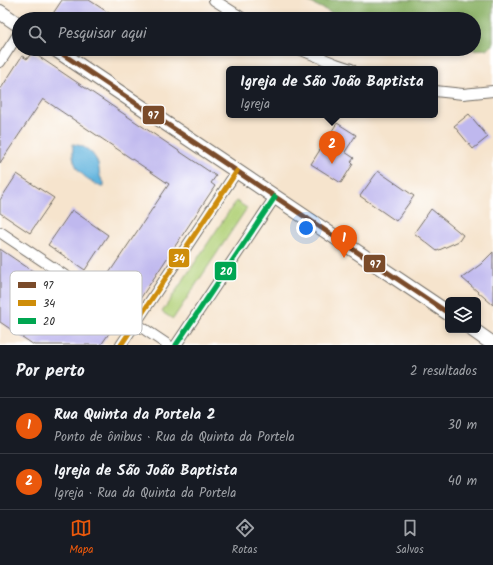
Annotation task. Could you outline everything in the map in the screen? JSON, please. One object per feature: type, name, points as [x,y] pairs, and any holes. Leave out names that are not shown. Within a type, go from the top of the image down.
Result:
[{"type":"street","points":[[214,0],[233,12]]},
{"type":"street","points":[[0,12],[12,20]]},
{"type":"street","points":[[0,62],[12,44]]},
{"type":"street","points":[[65,56],[445,311]]},
{"type":"street","points":[[316,56],[342,66]]},
{"type":"street","points":[[438,91],[463,94],[493,91]]},
{"type":"street","points":[[142,314],[237,171]]},
{"type":"street","points":[[176,345],[275,197]]},
{"type":"street","points":[[0,232],[58,271]]},
{"type":"street","points":[[142,327],[168,345]]},
{"type":"street","points":[[477,333],[493,344]]},
{"type":"street","points":[[121,345],[128,335]]},
{"type":"green space","points":[[305,0],[493,0],[493,45],[487,49],[481,49],[481,12],[330,12]]},
{"type":"green space","points":[[236,201],[247,208],[173,319],[162,312]]},
{"type":"water","points":[[73,144],[85,148],[92,153],[97,160],[101,178],[104,182],[104,187],[101,187],[88,179],[79,170],[74,159]]},
{"type":"building","points":[[62,0],[89,0],[107,12],[54,12]]},
{"type":"building","points":[[22,56],[27,59],[29,56],[38,56],[216,176],[211,183],[215,186],[142,296],[142,271],[110,271],[169,184],[43,99],[0,163],[0,90]]},
{"type":"building","points":[[469,114],[488,137],[473,149],[454,126]]},
{"type":"building","points":[[337,123],[356,135],[345,152],[354,158],[351,162],[353,164],[341,183],[311,164]]},
{"type":"building","points":[[378,171],[414,196],[396,221],[360,196]]},
{"type":"building","points":[[17,174],[54,198],[30,233],[0,213],[0,200]]},
{"type":"building","points":[[431,209],[463,235],[459,241],[437,251],[414,233]]},
{"type":"building","points":[[72,210],[108,235],[85,270],[48,245]]},
{"type":"building","points":[[0,249],[33,271],[10,271],[10,329],[0,322]]},
{"type":"building","points":[[493,252],[493,305],[462,278],[481,264]]},
{"type":"building","points":[[19,335],[108,335],[101,345],[34,345]]},
{"type":"transit line","name":"97","points":[[65,56],[445,311]]},
{"type":"transit line","name":"34","points":[[142,314],[237,171]]},
{"type":"transit line","name":"20","points":[[176,345],[275,197]]},
{"type":"transit line","name":"34","points":[[121,345],[128,335]]},
{"type":"place","name":"Igreja de São João Baptista","points":[[332,164]]},
{"type":"place","name":"Rua Quinta da Portela 2","points":[[344,258]]}]
